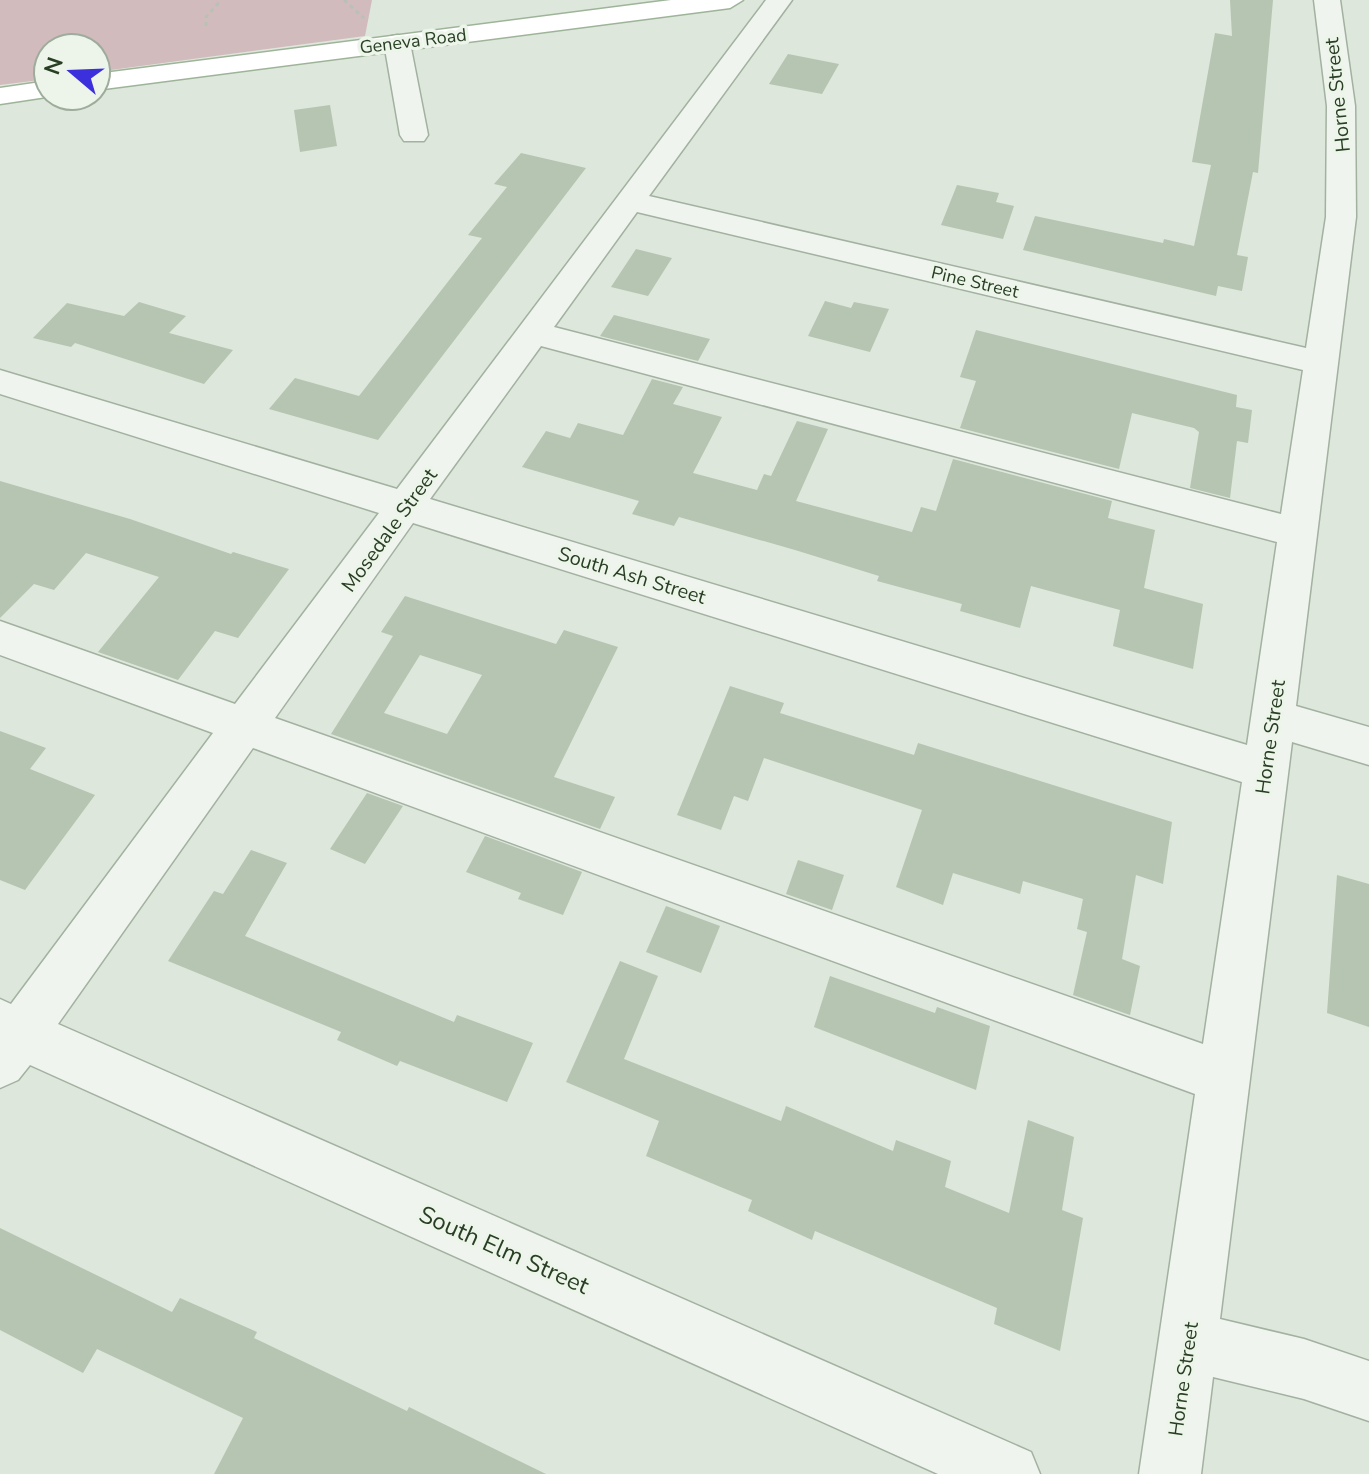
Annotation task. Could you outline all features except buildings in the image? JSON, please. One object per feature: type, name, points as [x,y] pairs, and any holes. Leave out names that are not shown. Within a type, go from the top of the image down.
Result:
[{"type":"main road","name":"Geneva Road","points":[[112,80],[730,0]]},
{"type":"main road","points":[[0,96],[32,91]]},
{"type":"street","name":"Mosedale Street","points":[[7,1040],[408,506],[530,332],[779,0]]},
{"type":"street","name":"Horne Street","points":[[1170,1474],[1341,217],[1344,171],[1341,106],[1327,0]]},
{"type":"street","points":[[397,43],[414,135]]},
{"type":"street","name":"Pine Street","points":[[629,201],[1321,363]]},
{"type":"street","points":[[530,332],[1298,533]]},
{"type":"street","name":"South Ash Street","points":[[0,382],[1265,770]]},
{"type":"street","points":[[0,638],[1224,1078]]},
{"type":"street","points":[[1273,718],[1369,746]]},
{"type":"street","name":"South Elm Street","points":[[7,1040],[1009,1474]]},
{"type":"street","points":[[1188,1341],[1304,1369],[1369,1391]]},
{"type":"path","points":[[206,26],[206,17],[221,0]]},
{"type":"path","points":[[344,0],[368,21]]},
{"type":"shaded area","points":[[0,0],[372,0],[365,36],[112,70],[112,32],[32,32],[32,81],[0,85]]}]
